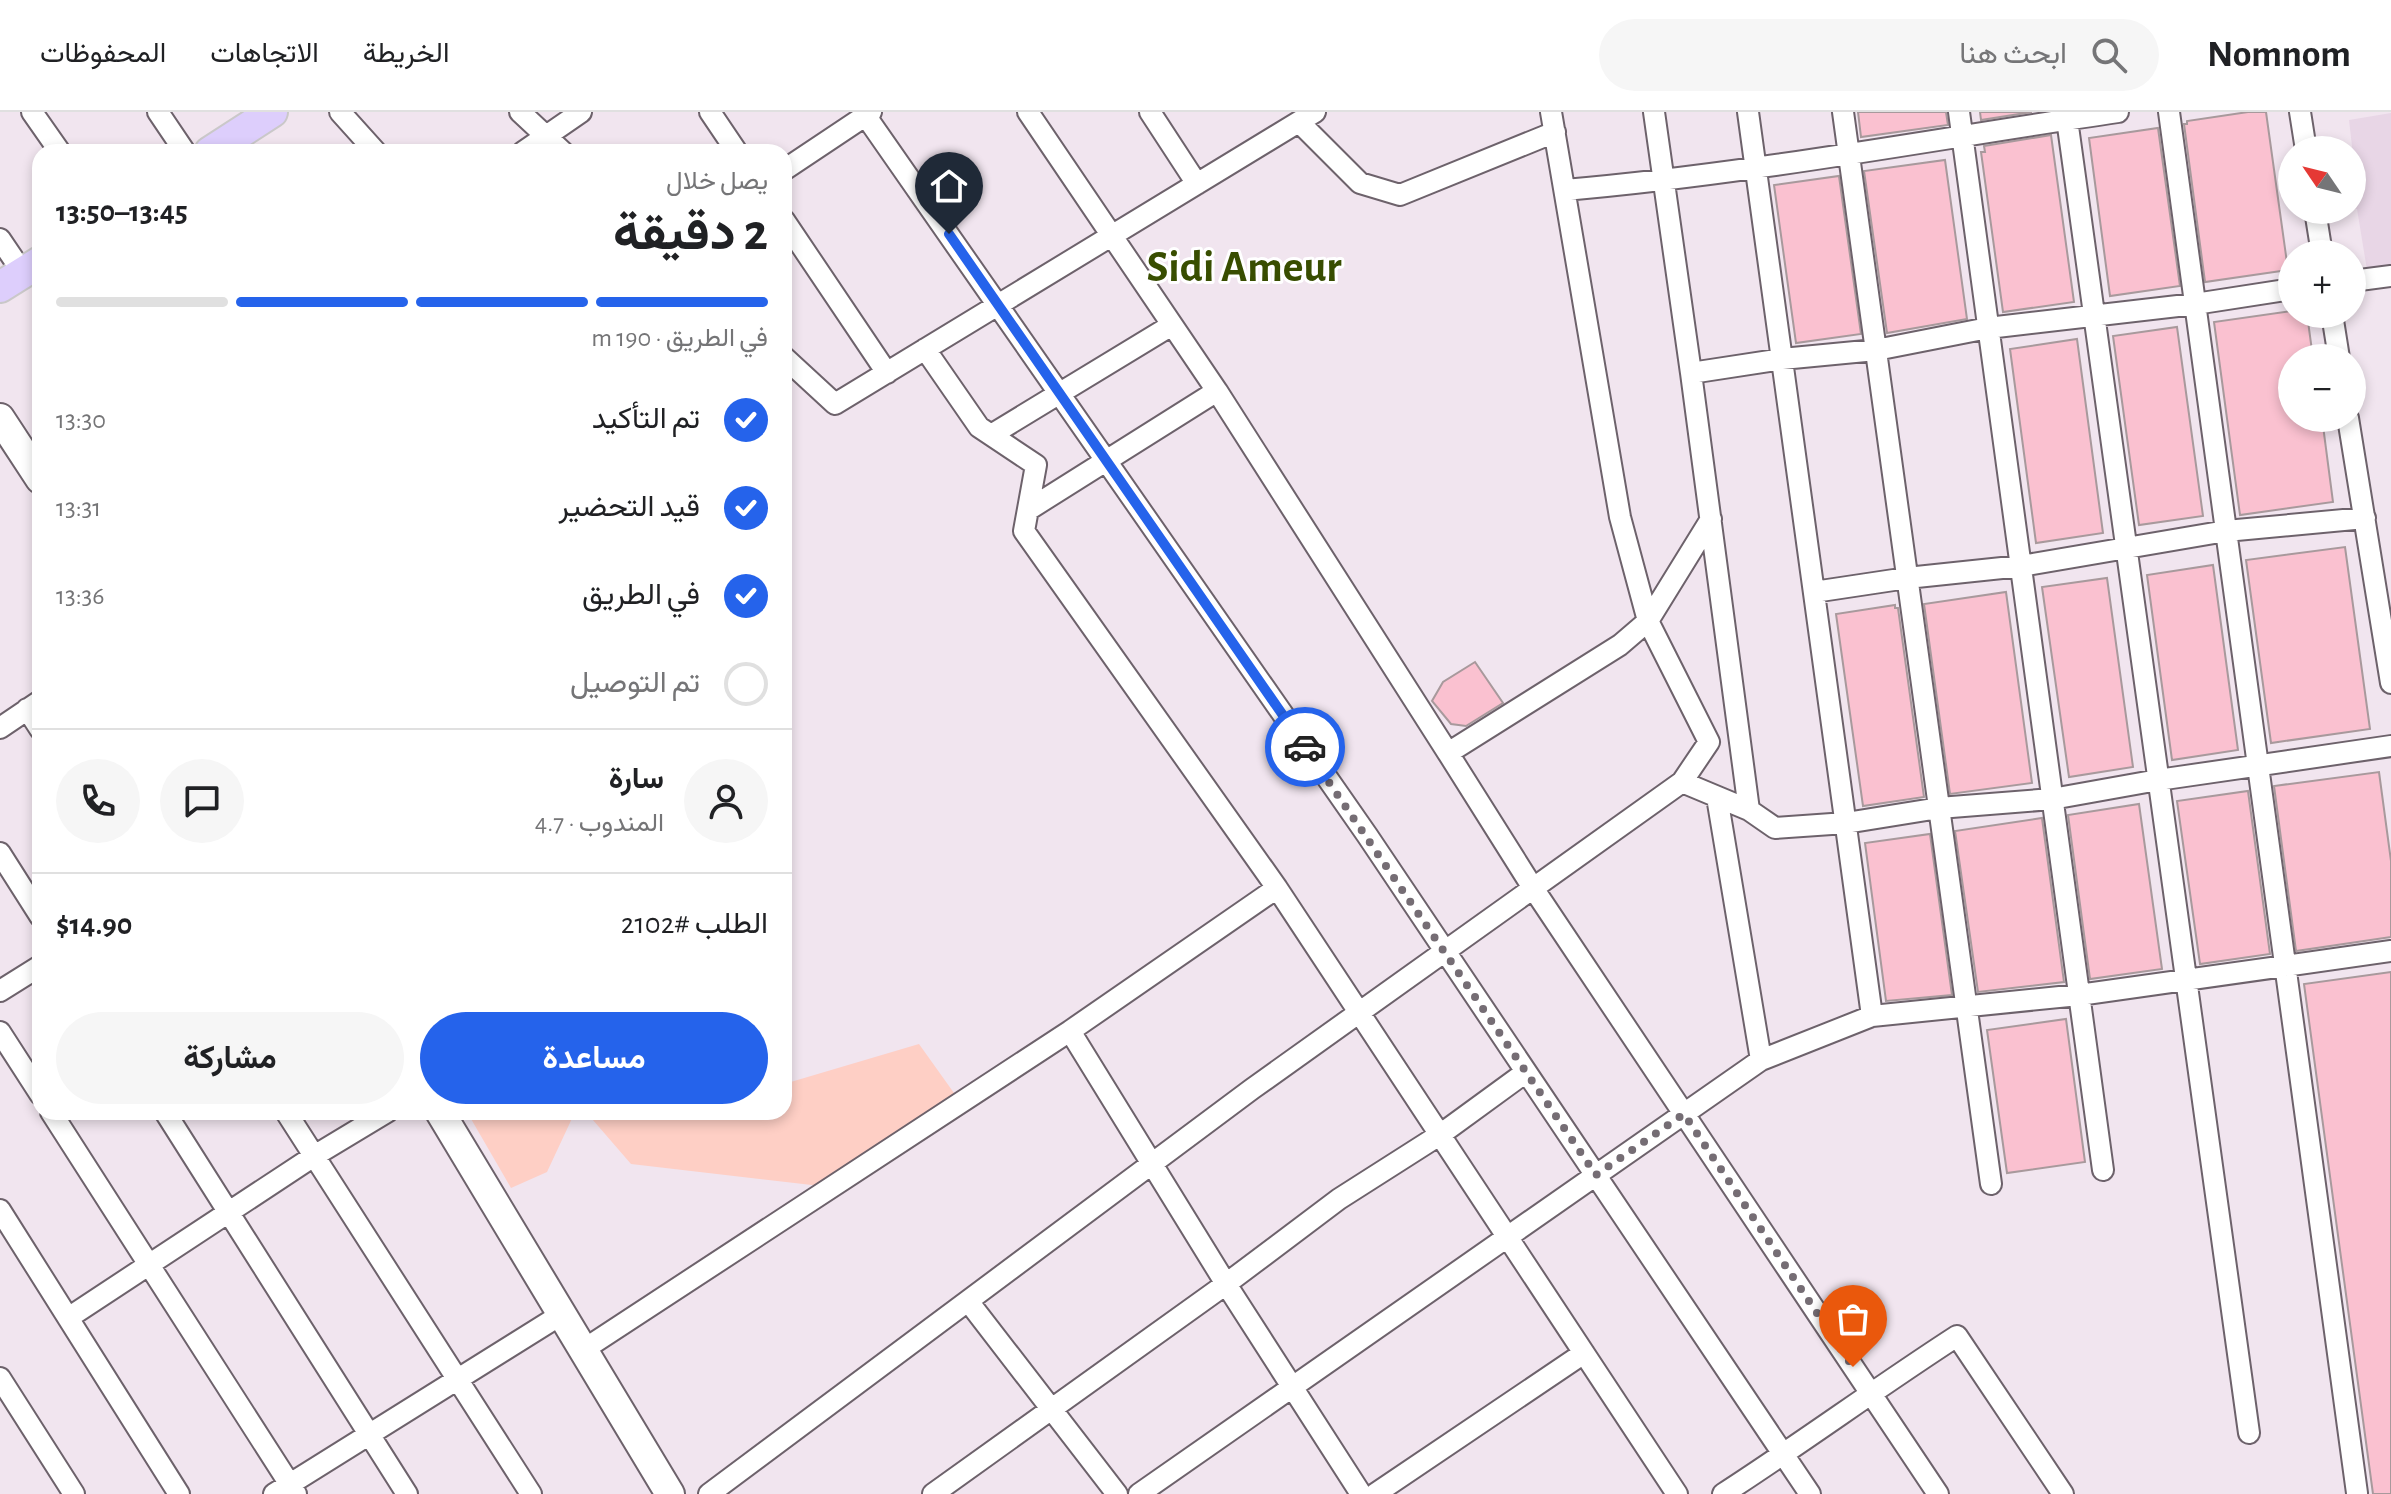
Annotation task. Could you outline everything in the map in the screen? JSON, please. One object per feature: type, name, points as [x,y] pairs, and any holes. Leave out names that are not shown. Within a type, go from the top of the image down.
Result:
[{"type":"main road","points":[[222,144],[272,112]]},
{"type":"main road","points":[[0,418],[32,467]]},
{"type":"main road","points":[[445,1120],[670,1494]]},
{"type":"street","points":[[32,112],[54,144]]},
{"type":"street","points":[[158,112],[180,144]]},
{"type":"street","points":[[340,112],[369,144]]},
{"type":"street","points":[[520,112],[554,144]]},
{"type":"street","points":[[534,144],[581,112]]},
{"type":"street","points":[[710,112],[732,144]]},
{"type":"street","points":[[1028,112],[1217,391],[1533,888],[1938,1494]]},
{"type":"street","points":[[1150,112],[1197,184]]},
{"type":"street","points":[[1654,112],[1749,810]]},
{"type":"street","points":[[1748,112],[1872,1016]]},
{"type":"street","points":[[1843,112],[1991,1184]]},
{"type":"street","points":[[1959,112],[2103,1170]]},
{"type":"street","points":[[1565,190],[1756,169],[2067,116],[2118,112]]},
{"type":"street","points":[[2169,112],[2357,1493]]},
{"type":"street","points":[[2300,112],[2304,136]]},
{"type":"street","points":[[792,165],[867,113],[1445,951],[1810,1494]]},
{"type":"street","points":[[2067,116],[2249,1433]]},
{"type":"street","points":[[709,1494],[1152,1164],[1682,782],[1709,742],[1648,621],[1620,517],[1553,122],[1400,195],[1360,183],[1307,117],[835,404],[792,364]]},
{"type":"street","points":[[792,232],[887,373]]},
{"type":"street","points":[[0,239],[21,274]]},
{"type":"street","points":[[2366,279],[2391,276]]},
{"type":"street","points":[[1691,373],[1782,359],[1876,350],[1988,328],[2278,291]]},
{"type":"street","points":[[991,435],[1172,325]]},
{"type":"street","points":[[925,349],[979,427],[1036,465],[1024,531],[1277,888],[1677,1494]]},
{"type":"street","points":[[1028,510],[1217,391]]},
{"type":"street","points":[[2350,432],[2391,683]]},
{"type":"street","points":[[1814,592],[2021,566],[2226,531],[2365,518]]},
{"type":"street","points":[[1448,753],[1620,645],[1648,621],[1711,519]]},
{"type":"street","points":[[0,727],[32,706]]},
{"type":"street","points":[[1682,782],[1749,810],[1775,828],[1846,823],[1939,808],[2052,799],[2391,746]]},
{"type":"street","points":[[1717,797],[1761,1060]]},
{"type":"street","points":[[0,853],[32,903]]},
{"type":"street","points":[[583,1350],[1070,1031],[1277,888]]},
{"type":"street","points":[[1139,1494],[1761,1060],[1872,1016],[2079,995],[2391,951]]},
{"type":"street","points":[[0,991],[32,971]]},
{"type":"street","points":[[1070,1031],[1226,1284],[1361,1494]]},
{"type":"street","points":[[0,1032],[32,1082]]},
{"type":"street","points":[[933,1494],[1339,1199],[1441,1134],[1526,1072]]},
{"type":"street","points":[[56,1120],[149,1263],[287,1491],[369,1434],[562,1314]]},
{"type":"street","points":[[170,1120],[407,1494]]},
{"type":"street","points":[[291,1120],[531,1494]]},
{"type":"street","points":[[68,1318],[374,1120]]},
{"type":"street","points":[[0,1210],[179,1494]]},
{"type":"street","points":[[968,1301],[1117,1494]]},
{"type":"street","points":[[1723,1494],[1957,1336],[2063,1494]]},
{"type":"street","points":[[1375,1494],[1584,1353]]},
{"type":"street","points":[[0,1378],[74,1494]]},
{"type":"shaded area","points":[[2391,113],[2391,266],[2367,270],[2366,240],[2362,240],[2359,224],[2366,224],[2366,136],[2351,136],[2349,120]]},
{"type":"shaded area","points":[[919,1044],[959,1100],[829,1187],[631,1164],[593,1120],[792,1120],[792,1082]]},
{"type":"shaded area","points":[[472,1120],[571,1120],[547,1172],[511,1188]]},
{"type":"building","points":[[1858,112],[1946,112],[1948,125],[1861,137]]},
{"type":"building","points":[[1980,112],[2032,112],[1981,120]]},
{"type":"building","points":[[2266,112],[2278,198],[2278,224],[2282,224],[2284,240],[2278,240],[2278,271],[2205,282],[2184,124],[2187,121]]},
{"type":"building","points":[[2158,128],[2180,286],[2110,296],[2089,138]]},
{"type":"building","points":[[2051,135],[2074,302],[2003,312],[1981,152],[1985,152],[1984,146]]},
{"type":"building","points":[[1945,160],[1967,319],[1887,333],[1864,171]]},
{"type":"building","points":[[1839,176],[1861,334],[1796,343],[1774,185]]},
{"type":"building","points":[[2278,313],[2278,328],[2309,328],[2311,344],[2278,344],[2278,432],[2324,432],[2333,502],[2240,515],[2214,322]]},
{"type":"building","points":[[2177,327],[2203,516],[2139,525],[2113,336]]},
{"type":"building","points":[[2077,339],[2103,533],[2036,543],[2010,349]]},
{"type":"building","points":[[2345,547],[2370,729],[2271,743],[2246,560]]},
{"type":"building","points":[[2213,565],[2238,750],[2172,760],[2147,575]]},
{"type":"building","points":[[2107,578],[2133,767],[2069,777],[2042,587]]},
{"type":"building","points":[[2006,592],[2032,783],[1950,794],[1924,604]]},
{"type":"building","points":[[1895,605],[1898,608],[1924,797],[1863,806],[1836,614]]},
{"type":"building","points":[[1475,662],[1503,703],[1466,726],[1451,724],[1432,701],[1443,682]]},
{"type":"building","points":[[2379,772],[2391,861],[2391,937],[2296,951],[2274,786]]},
{"type":"building","points":[[2248,791],[2270,954],[2200,964],[2177,801]]},
{"type":"building","points":[[2139,804],[2162,969],[2090,979],[2068,815]]},
{"type":"building","points":[[2042,818],[2064,982],[1978,992],[1955,831]]},
{"type":"building","points":[[1930,834],[1952,995],[1886,1001],[1865,843]]},
{"type":"building","points":[[2391,972],[2391,1494],[2373,1494],[2304,984]]},
{"type":"building","points":[[2066,1019],[2085,1162],[2007,1173],[1987,1030]]},
{"type":"way so far","points":[[1305,747],[1596,1175],[1684,1114],[1853,1367]]},
{"type":"district","name":"Sidi Ameur","points":[[1244,268]]},
{"type":"route","points":[[949,234],[1305,747]]}]
